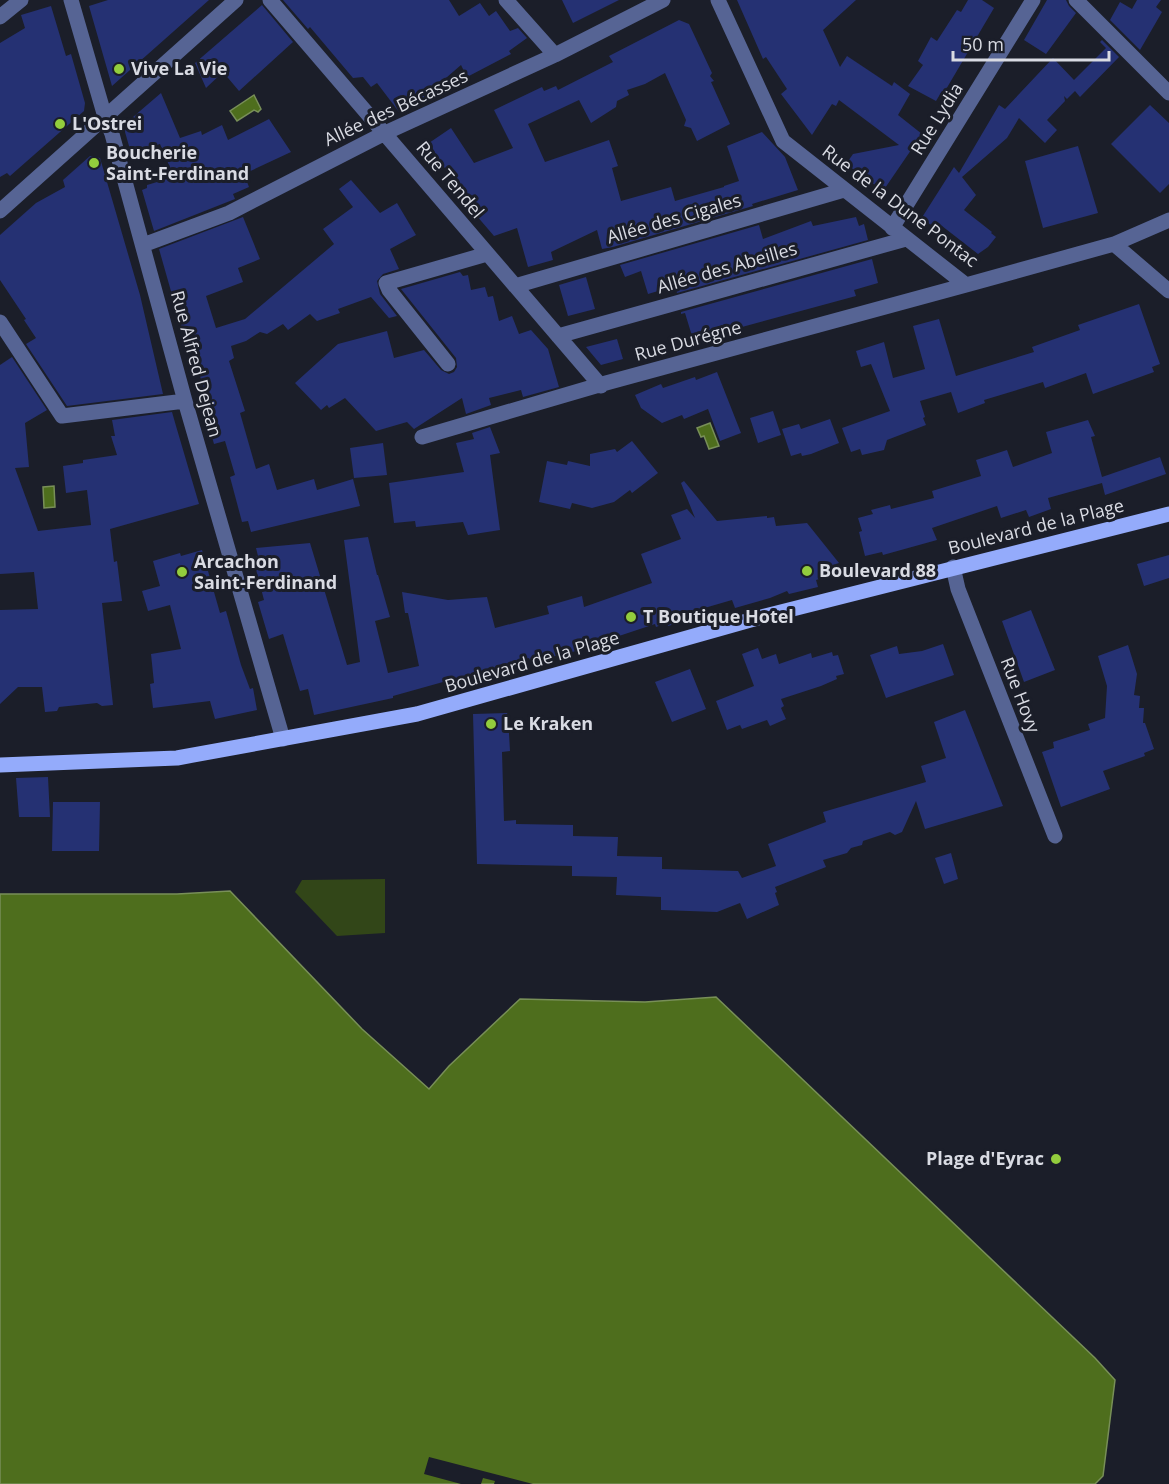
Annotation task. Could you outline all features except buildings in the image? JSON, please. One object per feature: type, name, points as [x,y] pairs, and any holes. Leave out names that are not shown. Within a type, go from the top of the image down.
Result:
[{"type":"main road","name":"Boulevard de la Plage","points":[[0,765],[177,758],[444,708],[688,638],[953,567],[1169,514]]},
{"type":"street","points":[[0,17],[21,0]]},
{"type":"street","name":"Rue Alfred Dejean","points":[[71,0],[112,134],[185,401],[283,739]]},
{"type":"street","points":[[0,211],[236,0]]},
{"type":"street","name":"Rue Tendel","points":[[270,0],[601,386]]},
{"type":"street","points":[[506,0],[555,55]]},
{"type":"street","name":"Allée des Bécasses","points":[[143,245],[229,213],[385,133],[555,55],[663,0]]},
{"type":"street","name":"Rue de la Dune Pontac","points":[[718,0],[783,141],[966,285],[1114,244],[1169,220]]},
{"type":"street","name":"Rue Lydia","points":[[892,228],[1033,0]]},
{"type":"street","points":[[1076,0],[1169,93]]},
{"type":"street","name":"Allée des Cigales","points":[[515,286],[844,190]]},
{"type":"street","name":"Allée des Abeilles","points":[[558,336],[906,239]]},
{"type":"street","points":[[1114,244],[1169,291]]},
{"type":"street","points":[[448,364],[389,291],[386,283],[487,254]]},
{"type":"street","name":"Rue Durégne","points":[[422,437],[966,285]]},
{"type":"street","points":[[0,322],[62,416],[185,401]]},
{"type":"street","name":"Rue Hovy","points":[[953,567],[958,589],[1055,836]]},
{"type":"shaded area","points":[[254,95],[261,109],[258,112],[254,110],[237,121],[230,111]]},
{"type":"shaded area","points":[[710,423],[719,446],[709,449],[704,436],[701,437],[697,428]]},
{"type":"shaded area","points":[[54,486],[55,507],[44,508],[43,487]]},
{"type":"shaded area","points":[[385,879],[385,933],[337,936],[295,892],[302,880]]},
{"type":"shaded area","points":[[230,891],[362,1029],[429,1089],[449,1066],[520,999],[645,1002],[716,997],[1095,1358],[1115,1380],[1103,1476],[1095,1484],[0,1484],[0,894],[177,894]]},
{"type":"pier","points":[[429,1457],[533,1484],[494,1484],[495,1481],[483,1478],[481,1484],[461,1484],[424,1474]]},
{"type":"place","name":"Vive La Vie","points":[[119,69]]},
{"type":"place","name":"L'Ostrei","points":[[60,124]]},
{"type":"place","name":"Boucherie Saint-Ferdinand","points":[[94,163]]},
{"type":"place","name":"Boulevard 88","points":[[807,571]]},
{"type":"place","name":"Arcachon Saint-Ferdinand","points":[[182,572]]},
{"type":"place","name":"T Boutique Hotel","points":[[631,617]]},
{"type":"place","name":"Le Kraken","points":[[491,724]]},
{"type":"place","name":"Plage d'Eyrac","points":[[1056,1159]]}]
